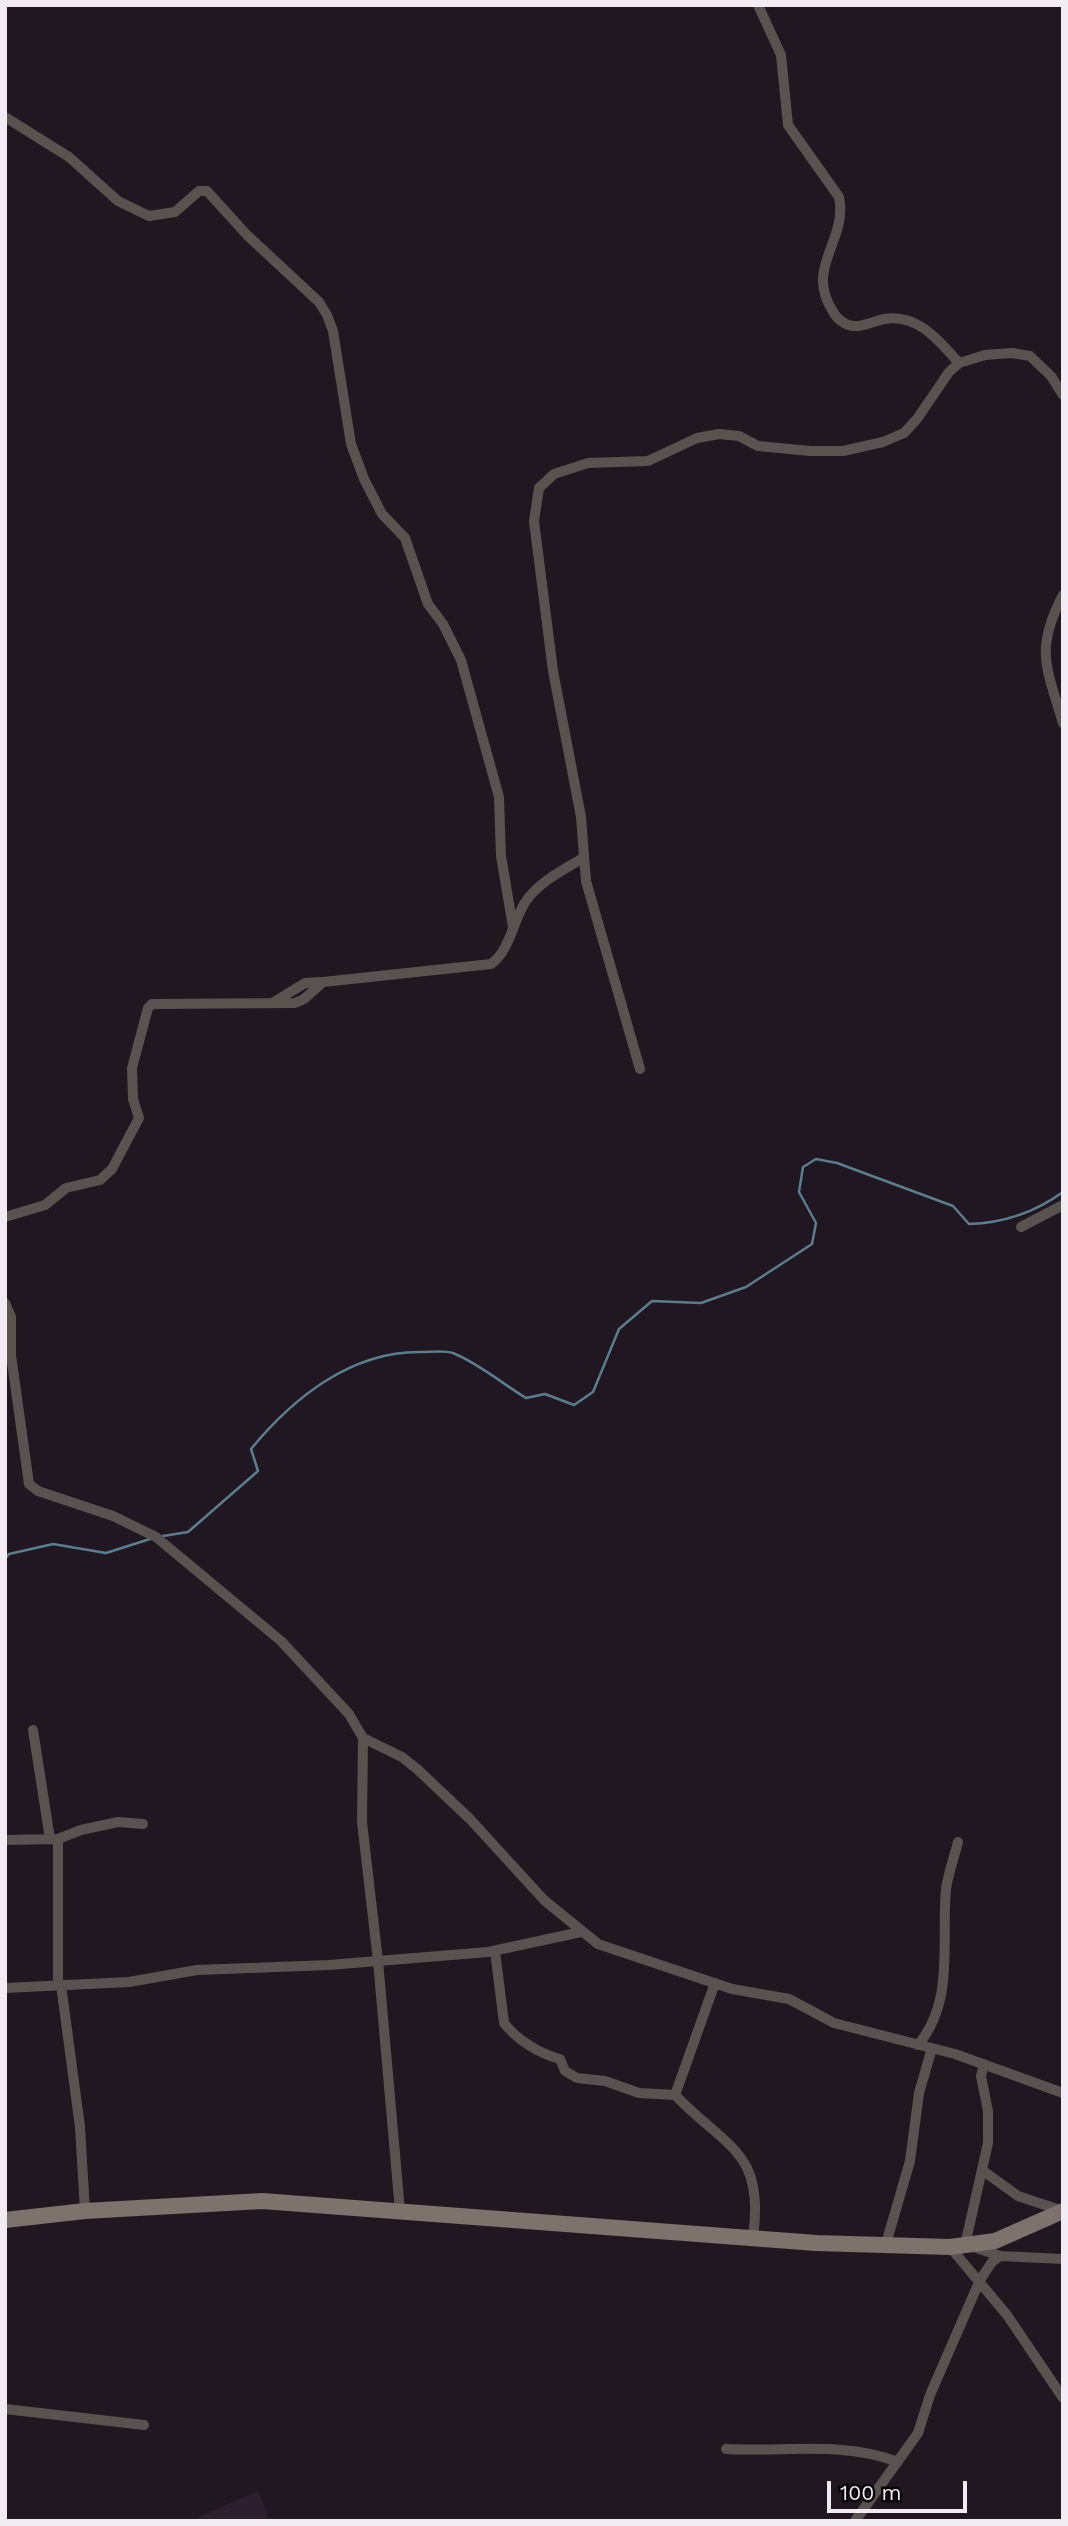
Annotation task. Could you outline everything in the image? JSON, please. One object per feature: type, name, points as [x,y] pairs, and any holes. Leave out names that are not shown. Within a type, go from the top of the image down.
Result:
[{"type":"street","points":[[758,5],[781,55],[788,125],[839,197],[841,209],[838,229],[821,274],[823,291],[834,314],[845,324],[855,326],[884,319],[913,321],[959,363]]},
{"type":"street","points":[[5,117],[69,157],[118,201],[149,216],[175,212],[199,191],[213,194],[228,217],[320,302],[333,331],[351,444],[364,479],[382,514],[405,538],[428,604],[443,624],[461,660],[499,797],[501,856],[513,927]]},
{"type":"street","points":[[640,1069],[586,881],[581,817],[553,671],[534,521],[539,488],[554,474],[589,463],[648,461],[697,438],[719,434],[739,436],[758,446],[791,450],[843,451],[883,442],[904,433],[917,419],[949,372],[959,363],[998,353],[1024,354],[1039,363],[1063,395]]},
{"type":"street","points":[[1063,595],[1047,626],[1044,641],[1046,665],[1063,723]]},
{"type":"street","points":[[5,1217],[33,1210],[66,1188],[100,1180],[112,1169],[137,1128],[139,1118],[133,1099],[132,1068],[148,1007],[159,1003],[300,1002],[323,982],[491,964],[502,952],[527,900],[537,888],[583,858]]},
{"type":"street","points":[[1021,1227],[1063,1205]]},
{"type":"street","points":[[5,1303],[11,1317],[11,1355],[29,1484],[38,1492],[113,1516],[156,1537],[281,1641],[349,1714],[363,1738],[362,1822],[378,1961],[400,2211]]},
{"type":"street","points":[[33,1730],[54,1839],[60,1986],[80,2127],[85,2211]]},
{"type":"street","points":[[363,1738],[402,1756],[470,1819],[544,1900],[581,1932],[610,1948],[715,1983],[775,1995],[834,2023],[932,2048],[1063,2093]]},
{"type":"street","points":[[5,1840],[54,1839],[118,1822],[143,1824]]},
{"type":"street","points":[[918,2045],[938,2011],[944,1971],[946,1891],[958,1842]]},
{"type":"street","points":[[5,1988],[129,1982],[197,1970],[378,1961],[495,1951],[581,1932]]},
{"type":"street","points":[[495,1951],[504,2023],[509,2029],[543,2054],[560,2059],[563,2068],[572,2077],[605,2081],[639,2093],[675,2095],[700,2121],[730,2143],[746,2163],[756,2193],[753,2237]]},
{"type":"street","points":[[675,2095],[715,1983]]},
{"type":"street","points":[[885,2247],[910,2161],[919,2093],[932,2048]]},
{"type":"street","points":[[984,2064],[981,2076],[988,2111],[988,2143],[961,2245],[980,2280],[1030,2346],[1063,2398]]},
{"type":"street","points":[[982,2170],[1018,2196],[1063,2211]]},
{"type":"street","points":[[5,2220],[85,2211],[262,2201],[885,2247],[961,2245],[995,2241],[1063,2211]]},
{"type":"street","points":[[961,2245],[1000,2256],[1063,2259]]},
{"type":"street","points":[[855,2521],[918,2433],[930,2395],[980,2280],[992,2262],[1000,2256]]},
{"type":"street","points":[[5,2409],[144,2425]]},
{"type":"street","points":[[726,2449],[845,2449],[868,2452],[898,2462]]},
{"type":"shaded area","points":[[258,2491],[270,2521],[190,2521]]},
{"type":"waterway","points":[[163,1536],[188,1532],[258,1471],[251,1449],[285,1412],[326,1381],[371,1360],[395,1354],[449,1352],[472,1362],[526,1398],[545,1394],[574,1405],[593,1392],[619,1329],[652,1301],[701,1303],[746,1287],[812,1244],[816,1223],[799,1192],[803,1167],[816,1159],[837,1163],[953,1206],[969,1224],[1018,1216],[1063,1192]]},
{"type":"waterway","points":[[5,1559],[9,1554],[53,1544],[106,1553],[150,1539]]}]
